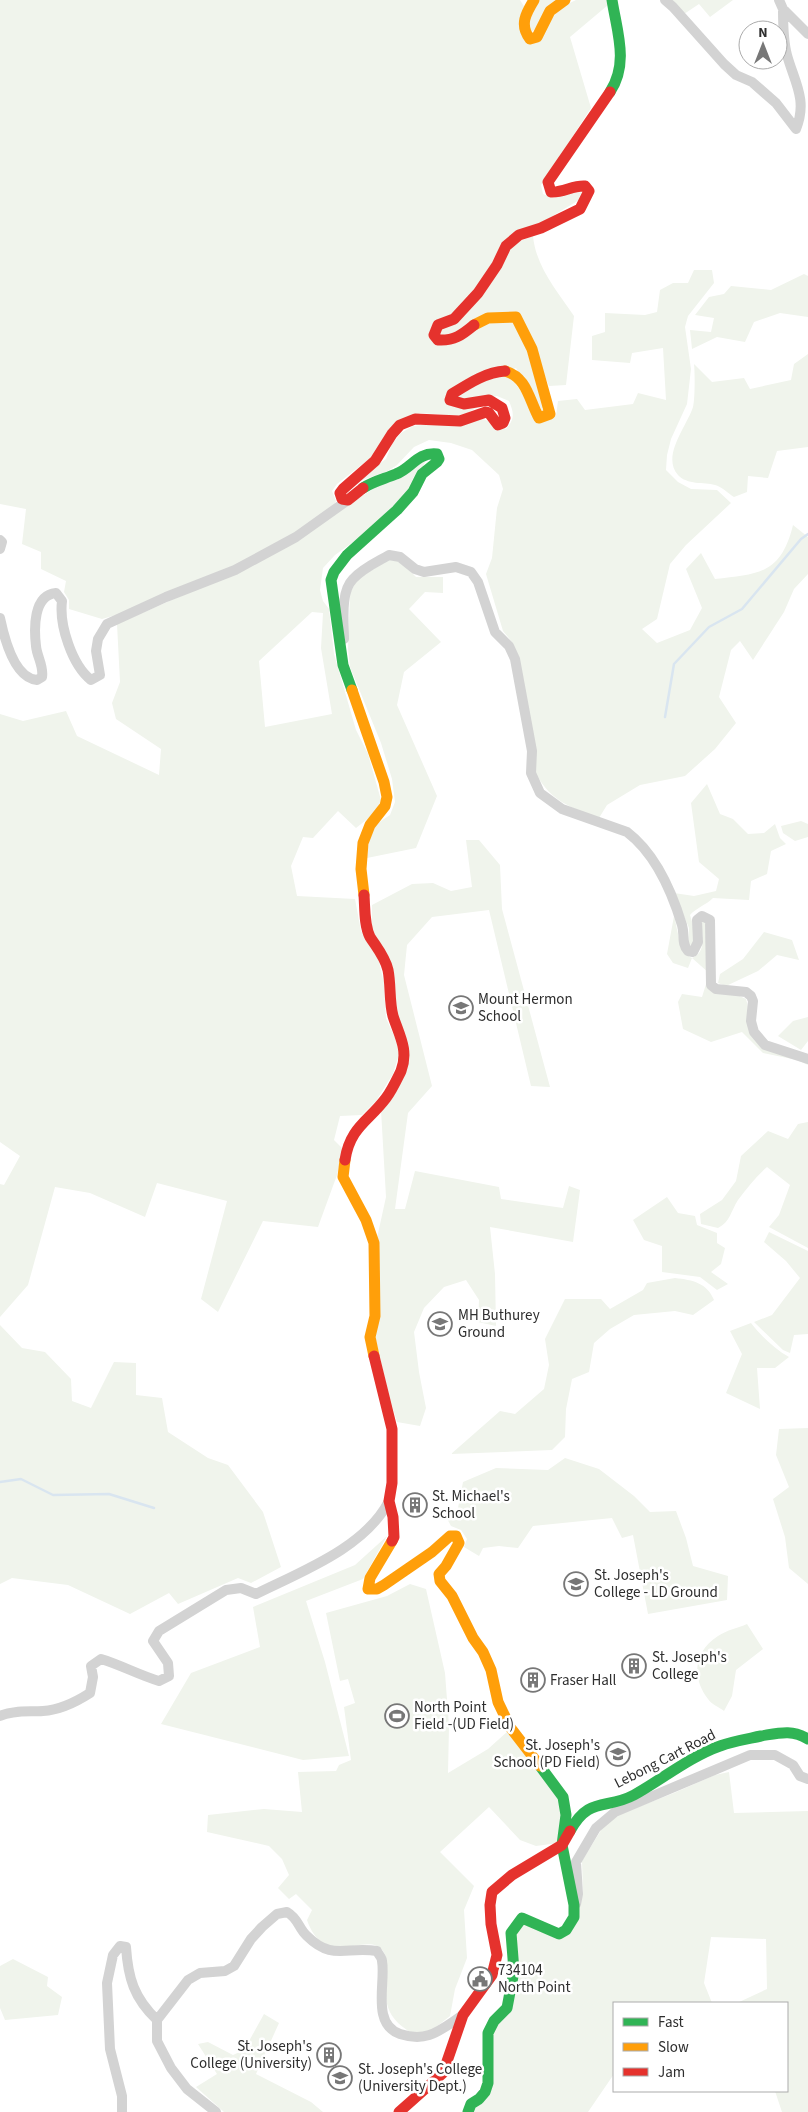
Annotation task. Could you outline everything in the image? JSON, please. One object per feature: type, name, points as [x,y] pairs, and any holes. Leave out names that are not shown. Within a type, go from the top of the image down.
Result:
[{"type":"main road","points":[[534,0],[525,15],[523,26],[525,34],[530,39],[537,37],[542,22],[554,4],[565,0]]},
{"type":"main road","points":[[468,2112],[471,2104],[479,2101],[485,2092],[490,2065],[487,2035],[500,2013],[507,2008],[514,1979],[515,1954],[511,1933],[522,1918],[559,1934],[566,1930],[574,1917],[572,1889],[562,1845],[566,1815],[563,1797],[510,1727],[498,1702],[491,1670],[483,1652],[473,1638],[452,1596],[440,1581],[439,1574],[446,1566],[459,1543],[456,1536],[450,1536],[432,1552],[377,1590],[368,1589],[370,1578],[394,1537],[393,1517],[389,1501],[392,1483],[392,1429],[370,1337],[375,1316],[374,1243],[366,1220],[342,1177],[347,1148],[359,1126],[386,1098],[401,1070],[404,1056],[403,1039],[392,1007],[388,971],[381,952],[366,927],[361,869],[363,843],[370,824],[385,806],[387,797],[384,782],[344,665],[332,593],[332,572],[360,543],[389,518],[414,489],[423,473],[436,464],[439,459],[437,454],[431,453],[418,456],[396,474],[384,477],[364,487],[348,500],[342,498],[340,494],[343,486],[371,466],[382,454],[391,434],[399,426],[415,419],[459,422],[486,412],[489,413],[498,425],[503,423],[505,418],[502,408],[489,400],[455,404],[450,400],[452,394],[490,372],[501,369],[517,374],[528,392],[539,418],[550,414],[532,349],[516,317],[500,316],[480,321],[465,334],[449,342],[438,340],[434,335],[438,325],[454,319],[478,292],[497,265],[506,246],[519,236],[580,210],[587,198],[589,191],[585,186],[577,184],[559,193],[551,192],[548,182],[616,83],[620,74],[622,44],[612,0]]},
{"type":"main road","name":"Lebong Cart Road","points":[[400,2112],[443,2073],[463,2015],[492,1975],[496,1955],[491,1924],[490,1905],[492,1892],[512,1875],[562,1845],[576,1820],[593,1806],[621,1800],[633,1795],[654,1781],[719,1746],[738,1740],[787,1731],[800,1734],[808,1739]]},
{"type":"street","points":[[664,0],[673,7],[724,64],[736,75],[752,82],[776,103],[796,129],[800,122],[801,98],[799,84],[787,56],[781,4]]},
{"type":"street","points":[[781,4],[808,34]]},
{"type":"street","points":[[0,618],[4,635],[18,667],[25,675],[38,680],[42,677],[43,670],[36,646],[38,608],[40,601],[45,596],[56,593],[62,601],[60,615],[70,648],[86,675],[91,680],[97,679],[100,675],[96,651],[98,639],[106,624],[166,597],[235,570],[296,537],[348,500]]},
{"type":"street","points":[[0,540],[2,542],[0,549]]},
{"type":"street","points":[[344,665],[346,594],[352,580],[364,569],[389,555],[400,557],[415,569],[424,572],[456,567],[471,572],[478,582],[495,632],[509,646],[515,659],[532,751],[531,773],[540,793],[562,809],[627,832],[635,838],[650,855],[678,912],[683,929],[684,946],[688,951],[693,952],[697,947],[697,920],[702,916],[710,920],[711,985],[716,990],[746,992],[753,1001],[751,1021],[754,1032],[765,1045],[808,1059]]},
{"type":"street","points":[[0,1716],[24,1711],[45,1711],[74,1704],[90,1693],[93,1676],[90,1666],[101,1659],[160,1681],[169,1676],[168,1663],[153,1641],[159,1631],[226,1590],[241,1588],[256,1594],[328,1559],[375,1520],[383,1512],[389,1501]]},
{"type":"street","points":[[574,1917],[578,1894],[576,1862],[596,1828],[615,1812],[750,1755],[776,1755],[792,1765],[800,1776],[808,1779]]},
{"type":"street","points":[[216,2112],[187,2089],[171,2068],[157,2041],[157,2020],[188,1980],[200,1973],[225,1971],[234,1966],[251,1939],[277,1914],[287,1912],[296,1918],[305,1935],[322,1948],[336,1953],[350,1949],[376,1951],[382,1960],[382,2007],[385,2021],[395,2032],[414,2038],[433,2034],[463,2015]]},
{"type":"street","points":[[122,2112],[122,2096],[110,2049],[107,1983],[113,1954],[120,1946],[126,1947],[128,1974],[137,1995],[146,2010],[157,2020]]},
{"type":"shaded area","points":[[0,0],[520,0],[525,8],[526,41],[555,10],[576,0],[608,0],[608,5],[570,37],[591,108],[541,185],[543,194],[553,198],[569,193],[585,192],[584,197],[536,226],[494,263],[432,339],[485,323],[514,321],[520,330],[545,407],[538,410],[516,368],[447,396],[485,403],[462,416],[420,413],[369,459],[337,484],[332,491],[336,501],[334,505],[293,535],[233,566],[130,611],[102,619],[69,609],[69,600],[64,592],[66,581],[41,569],[41,552],[22,544],[26,509],[0,504]]},
{"type":"shaded area","points":[[538,0],[558,0],[530,33],[527,23]]},
{"type":"shaded area","points":[[670,0],[733,0],[710,17],[699,4],[684,14]]},
{"type":"shaded area","points":[[533,236],[538,258],[543,268],[554,288],[574,316],[566,385],[549,386],[519,314],[441,336],[439,330],[508,246]]},
{"type":"shaded area","points":[[694,270],[712,270],[714,283],[688,316],[685,327],[691,369],[687,404],[671,439],[666,470],[678,482],[691,489],[717,490],[731,503],[686,545],[670,564],[657,619],[642,629],[657,643],[690,630],[702,608],[686,569],[701,553],[715,579],[756,573],[775,562],[782,553],[793,525],[808,537],[808,574],[794,589],[784,612],[753,660],[740,641],[731,650],[719,697],[736,723],[715,749],[685,776],[640,785],[607,805],[599,818],[571,807],[555,797],[536,774],[519,657],[512,642],[503,631],[486,574],[492,558],[497,508],[503,489],[499,475],[472,450],[451,443],[429,440],[414,447],[397,465],[388,471],[351,484],[386,459],[392,444],[401,433],[413,426],[481,418],[506,429],[513,416],[509,401],[497,396],[474,400],[456,397],[488,377],[509,375],[528,401],[556,416],[558,401],[577,399],[585,410],[633,404],[638,393],[666,400],[663,348],[632,353],[630,363],[592,360],[592,336],[605,332],[605,313],[645,315],[657,312],[660,290],[673,283],[688,283]]},
{"type":"shaded area","points":[[804,274],[808,276],[808,317],[780,313],[754,322],[745,342],[717,337],[692,349],[690,330],[711,332],[714,318],[695,315],[709,297],[724,294],[731,286],[771,290]]},
{"type":"shaded area","points":[[808,354],[808,447],[777,451],[768,478],[748,476],[747,492],[734,497],[717,486],[691,482],[678,475],[672,459],[677,441],[693,407],[695,386],[694,364],[712,382],[744,378],[750,389],[791,380],[794,364]]},
{"type":"shaded area","points":[[428,456],[413,487],[363,535],[335,555],[323,568],[320,590],[323,601],[329,609],[334,654],[356,730],[368,754],[381,800],[375,813],[356,828],[338,811],[313,838],[303,837],[291,866],[297,896],[355,899],[361,931],[378,956],[383,972],[386,1018],[395,1038],[399,1054],[393,1074],[376,1101],[362,1115],[340,1116],[334,1140],[343,1149],[337,1175],[318,1227],[263,1221],[218,1312],[201,1299],[227,1201],[157,1183],[145,1217],[90,1193],[55,1187],[28,1285],[0,1317],[0,1184],[4,1185],[20,1156],[0,1142],[0,714],[23,721],[66,711],[77,736],[159,775],[161,749],[116,719],[112,703],[120,682],[117,624],[236,572]],"holes":[[[312,612],[323,613],[321,648],[332,714],[265,727],[259,661]]]},
{"type":"shaded area","points":[[390,559],[400,561],[416,577],[443,577],[443,593],[425,592],[409,609],[441,642],[404,672],[397,705],[437,796],[416,848],[367,858],[369,841],[375,825],[390,815],[395,802],[392,779],[381,743],[350,667],[348,649],[350,594],[356,580]]},
{"type":"shaded area","points":[[707,784],[720,814],[733,819],[748,834],[764,833],[775,824],[780,838],[786,844],[771,851],[767,874],[751,881],[749,900],[713,898],[690,915],[693,925],[694,946],[688,944],[689,928],[674,893],[694,896],[716,891],[719,879],[699,862],[691,803]]},
{"type":"shaded area","points":[[801,821],[808,824],[808,837],[795,841],[783,833],[781,826]]},
{"type":"shaded area","points":[[466,840],[479,840],[500,865],[502,909],[550,1087],[531,1086],[489,910],[432,917],[407,945],[404,975],[432,1086],[408,1113],[395,1209],[405,1209],[415,1171],[499,1187],[501,1199],[563,1208],[569,1186],[580,1190],[573,1242],[490,1227],[495,1274],[496,1326],[478,1322],[479,1300],[466,1280],[444,1287],[424,1308],[414,1332],[426,1408],[420,1426],[397,1422],[375,1336],[377,1238],[386,1197],[381,1110],[404,1071],[372,931],[372,905],[412,884],[433,883],[451,891],[472,887]]},
{"type":"shaded area","points":[[674,916],[684,951],[692,958],[688,968],[673,963],[667,954]]},
{"type":"shaded area","points":[[701,921],[708,922],[709,973],[692,958],[700,952],[702,947]]},
{"type":"shaded area","points":[[764,932],[792,940],[799,960],[777,955],[758,971],[726,986],[718,983],[720,974],[743,959]]},
{"type":"shaded area","points":[[707,981],[746,999],[750,1033],[808,1062],[808,1065],[797,1060],[763,1053],[742,1032],[711,1042],[683,1029],[678,1002],[682,994],[702,997]]},
{"type":"shaded area","points":[[808,1017],[808,1041],[801,1050],[778,1036],[793,1021]]},
{"type":"shaded area","points":[[808,1122],[808,1248],[769,1227],[779,1215],[790,1185],[767,1167],[741,1196],[722,1226],[718,1228],[701,1224],[700,1214],[722,1200],[736,1181],[741,1156],[768,1131],[788,1139],[798,1124]]},
{"type":"shaded area","points":[[667,1197],[678,1213],[695,1216],[697,1225],[717,1233],[717,1243],[725,1248],[721,1264],[711,1272],[728,1284],[717,1290],[700,1277],[662,1272],[662,1246],[644,1240],[633,1220]]},
{"type":"shaded area","points":[[769,1232],[808,1251],[808,1334],[794,1335],[790,1353],[783,1350],[754,1322],[772,1315],[800,1278],[786,1261],[764,1242]]},
{"type":"shaded area","points":[[675,1278],[699,1283],[711,1294],[714,1300],[693,1315],[675,1311],[634,1315],[610,1329],[594,1343],[589,1372],[572,1379],[566,1409],[565,1437],[552,1450],[451,1454],[500,1411],[515,1414],[544,1389],[549,1365],[545,1339],[565,1299],[601,1299],[610,1309],[643,1290],[647,1283]]},
{"type":"shaded area","points":[[751,1323],[768,1342],[789,1357],[775,1368],[757,1368],[760,1409],[726,1393],[742,1354],[730,1331]]},
{"type":"shaded area","points":[[0,1325],[22,1348],[45,1352],[71,1379],[72,1401],[91,1408],[114,1362],[136,1363],[136,1395],[162,1398],[168,1432],[208,1458],[228,1465],[263,1512],[281,1567],[251,1583],[238,1578],[178,1604],[169,1593],[130,1614],[68,1585],[12,1578],[0,1584]]},
{"type":"shaded area","points":[[808,1428],[808,1584],[789,1568],[785,1537],[773,1499],[789,1487],[776,1455],[779,1429]]},
{"type":"shaded area","points":[[565,1458],[599,1469],[634,1496],[650,1512],[676,1511],[686,1538],[693,1566],[728,1576],[727,1600],[648,1614],[633,1535],[622,1538],[612,1518],[533,1526],[518,1548],[499,1546],[483,1548],[479,1556],[464,1547],[467,1539],[461,1530],[451,1526],[444,1513],[458,1508],[463,1482],[496,1468],[548,1470]]},
{"type":"shaded area","points":[[387,1536],[363,1579],[306,1601],[325,1662],[349,1756],[303,1760],[161,1724],[191,1673],[260,1647],[253,1607],[355,1565]]},
{"type":"shaded area","points":[[410,1584],[426,1589],[445,1673],[449,1726],[448,1773],[488,1749],[508,1731],[559,1798],[562,1808],[558,1843],[536,1846],[520,1840],[489,1807],[440,1852],[474,1886],[464,1910],[467,1958],[455,1989],[450,2016],[431,2031],[413,2034],[396,2021],[388,2007],[386,1999],[386,1960],[383,1951],[376,1945],[335,1947],[324,1944],[315,1935],[307,1920],[312,1910],[296,1894],[289,1899],[278,1888],[289,1875],[282,1859],[269,1846],[207,1832],[208,1815],[264,1809],[302,1812],[298,1772],[336,1771],[339,1765],[351,1760],[344,1707],[355,1703],[348,1679],[340,1681],[326,1613],[387,1596]]},
{"type":"shaded area","points":[[747,1624],[763,1649],[736,1670],[732,1696],[724,1711],[709,1701],[699,1682],[697,1673],[700,1657],[710,1642],[718,1636]]},
{"type":"shaded area","points":[[729,1772],[734,1813],[808,1811],[808,2112],[782,2112],[775,2092],[788,2092],[788,2002],[739,2002],[767,1989],[766,1939],[711,1937],[704,1983],[712,2002],[613,2002],[613,2075],[588,2112],[470,2112],[481,2104],[491,2035],[501,2015],[515,1933],[523,1922],[558,1938],[577,1917],[583,1893],[582,1861],[603,1827],[620,1814],[715,1775]]},
{"type":"shaded area","points":[[13,1959],[48,1977],[47,1986],[62,1997],[58,2015],[5,2020],[0,2008],[0,1966]]},
{"type":"shaded area","points":[[264,2014],[279,2023],[256,2074],[311,2102],[323,2112],[224,2112],[196,2087],[217,2074],[198,2044],[208,2042],[233,2055],[244,2050]]},
{"type":"waterway","points":[[665,717],[674,664],[709,627],[742,609],[801,539],[808,534]]},
{"type":"waterway","points":[[0,1482],[21,1479],[53,1495],[109,1494],[154,1508]]},
{"type":"traffic: fast","points":[[610,92],[616,81],[620,59],[619,36],[612,0]]},
{"type":"traffic: fast","points":[[352,690],[343,665],[331,580],[334,572],[347,555],[397,510],[413,492],[422,474],[439,459],[437,454],[424,455],[402,471],[363,488]]},
{"type":"traffic: fast","points":[[570,1831],[577,1820],[591,1808],[634,1795],[709,1750],[740,1740],[780,1733],[796,1734],[808,1739]]},
{"type":"traffic: fast","points":[[468,2112],[471,2104],[485,2092],[488,2083],[488,2033],[494,2021],[507,2008],[514,1971],[511,1933],[522,1918],[559,1934],[566,1930],[574,1917],[574,1905],[562,1845],[566,1815],[563,1797],[540,1766]]},
{"type":"traffic: slow","points":[[534,0],[526,14],[524,24],[530,39],[537,37],[550,11],[565,0]]},
{"type":"traffic: slow","points":[[474,325],[488,318],[516,317],[532,349],[550,414],[539,418],[523,384],[518,378],[505,371]]},
{"type":"traffic: slow","points":[[352,690],[384,782],[387,797],[385,806],[370,825],[363,843],[361,869],[364,895]]},
{"type":"traffic: slow","points":[[345,1160],[343,1177],[366,1220],[374,1243],[375,1316],[370,1337],[374,1356]]},
{"type":"traffic: slow","points":[[392,1541],[370,1578],[368,1589],[377,1589],[384,1585],[432,1552],[450,1536],[456,1536],[459,1543],[446,1566],[439,1574],[440,1581],[452,1596],[473,1638],[483,1652],[491,1670],[498,1702],[510,1727],[540,1766]]},
{"type":"traffic: jam","points":[[474,325],[453,338],[438,340],[434,335],[438,325],[454,319],[478,293],[497,265],[506,246],[519,235],[541,228],[580,209],[589,191],[585,186],[551,192],[548,182],[610,92]]},
{"type":"traffic: jam","points":[[363,488],[348,500],[342,499],[340,493],[343,489],[375,461],[400,425],[415,419],[460,421],[486,412],[489,413],[498,425],[503,423],[505,418],[502,408],[489,400],[464,404],[450,400],[452,394],[484,376],[505,371]]},
{"type":"traffic: jam","points":[[345,1160],[351,1140],[356,1132],[380,1106],[392,1088],[401,1071],[404,1056],[404,1049],[393,1016],[387,965],[368,932],[364,895]]},
{"type":"traffic: jam","points":[[374,1356],[392,1429],[392,1483],[389,1501],[393,1517],[394,1537],[392,1541]]},
{"type":"traffic: jam","points":[[399,2112],[443,2073],[463,2015],[492,1975],[497,1955],[491,1924],[490,1905],[492,1892],[512,1875],[562,1845],[570,1831]]},
{"type":"place","name":"Mount Hermon School","points":[[461,1008]]},
{"type":"place","name":"MH Buthurey Ground","points":[[440,1324]]},
{"type":"place","name":"St. Michael's School","points":[[415,1505]]},
{"type":"place","name":"St. Joseph's College - LD Ground","points":[[576,1584]]},
{"type":"place","name":"St. Joseph's College","points":[[634,1666]]},
{"type":"place","name":"Fraser Hall","points":[[533,1680]]},
{"type":"place","name":"North Point Field -(UD Field)","points":[[397,1716]]},
{"type":"place","name":"St. Joseph's School (PD Field)","points":[[618,1754]]},
{"type":"place","name":"734104 North Point","points":[[480,1979]]},
{"type":"place","name":"St. Joseph's College (University)","points":[[329,2055]]},
{"type":"place","name":"St. Joseph's College (University Dept.)","points":[[340,2078]]}]
